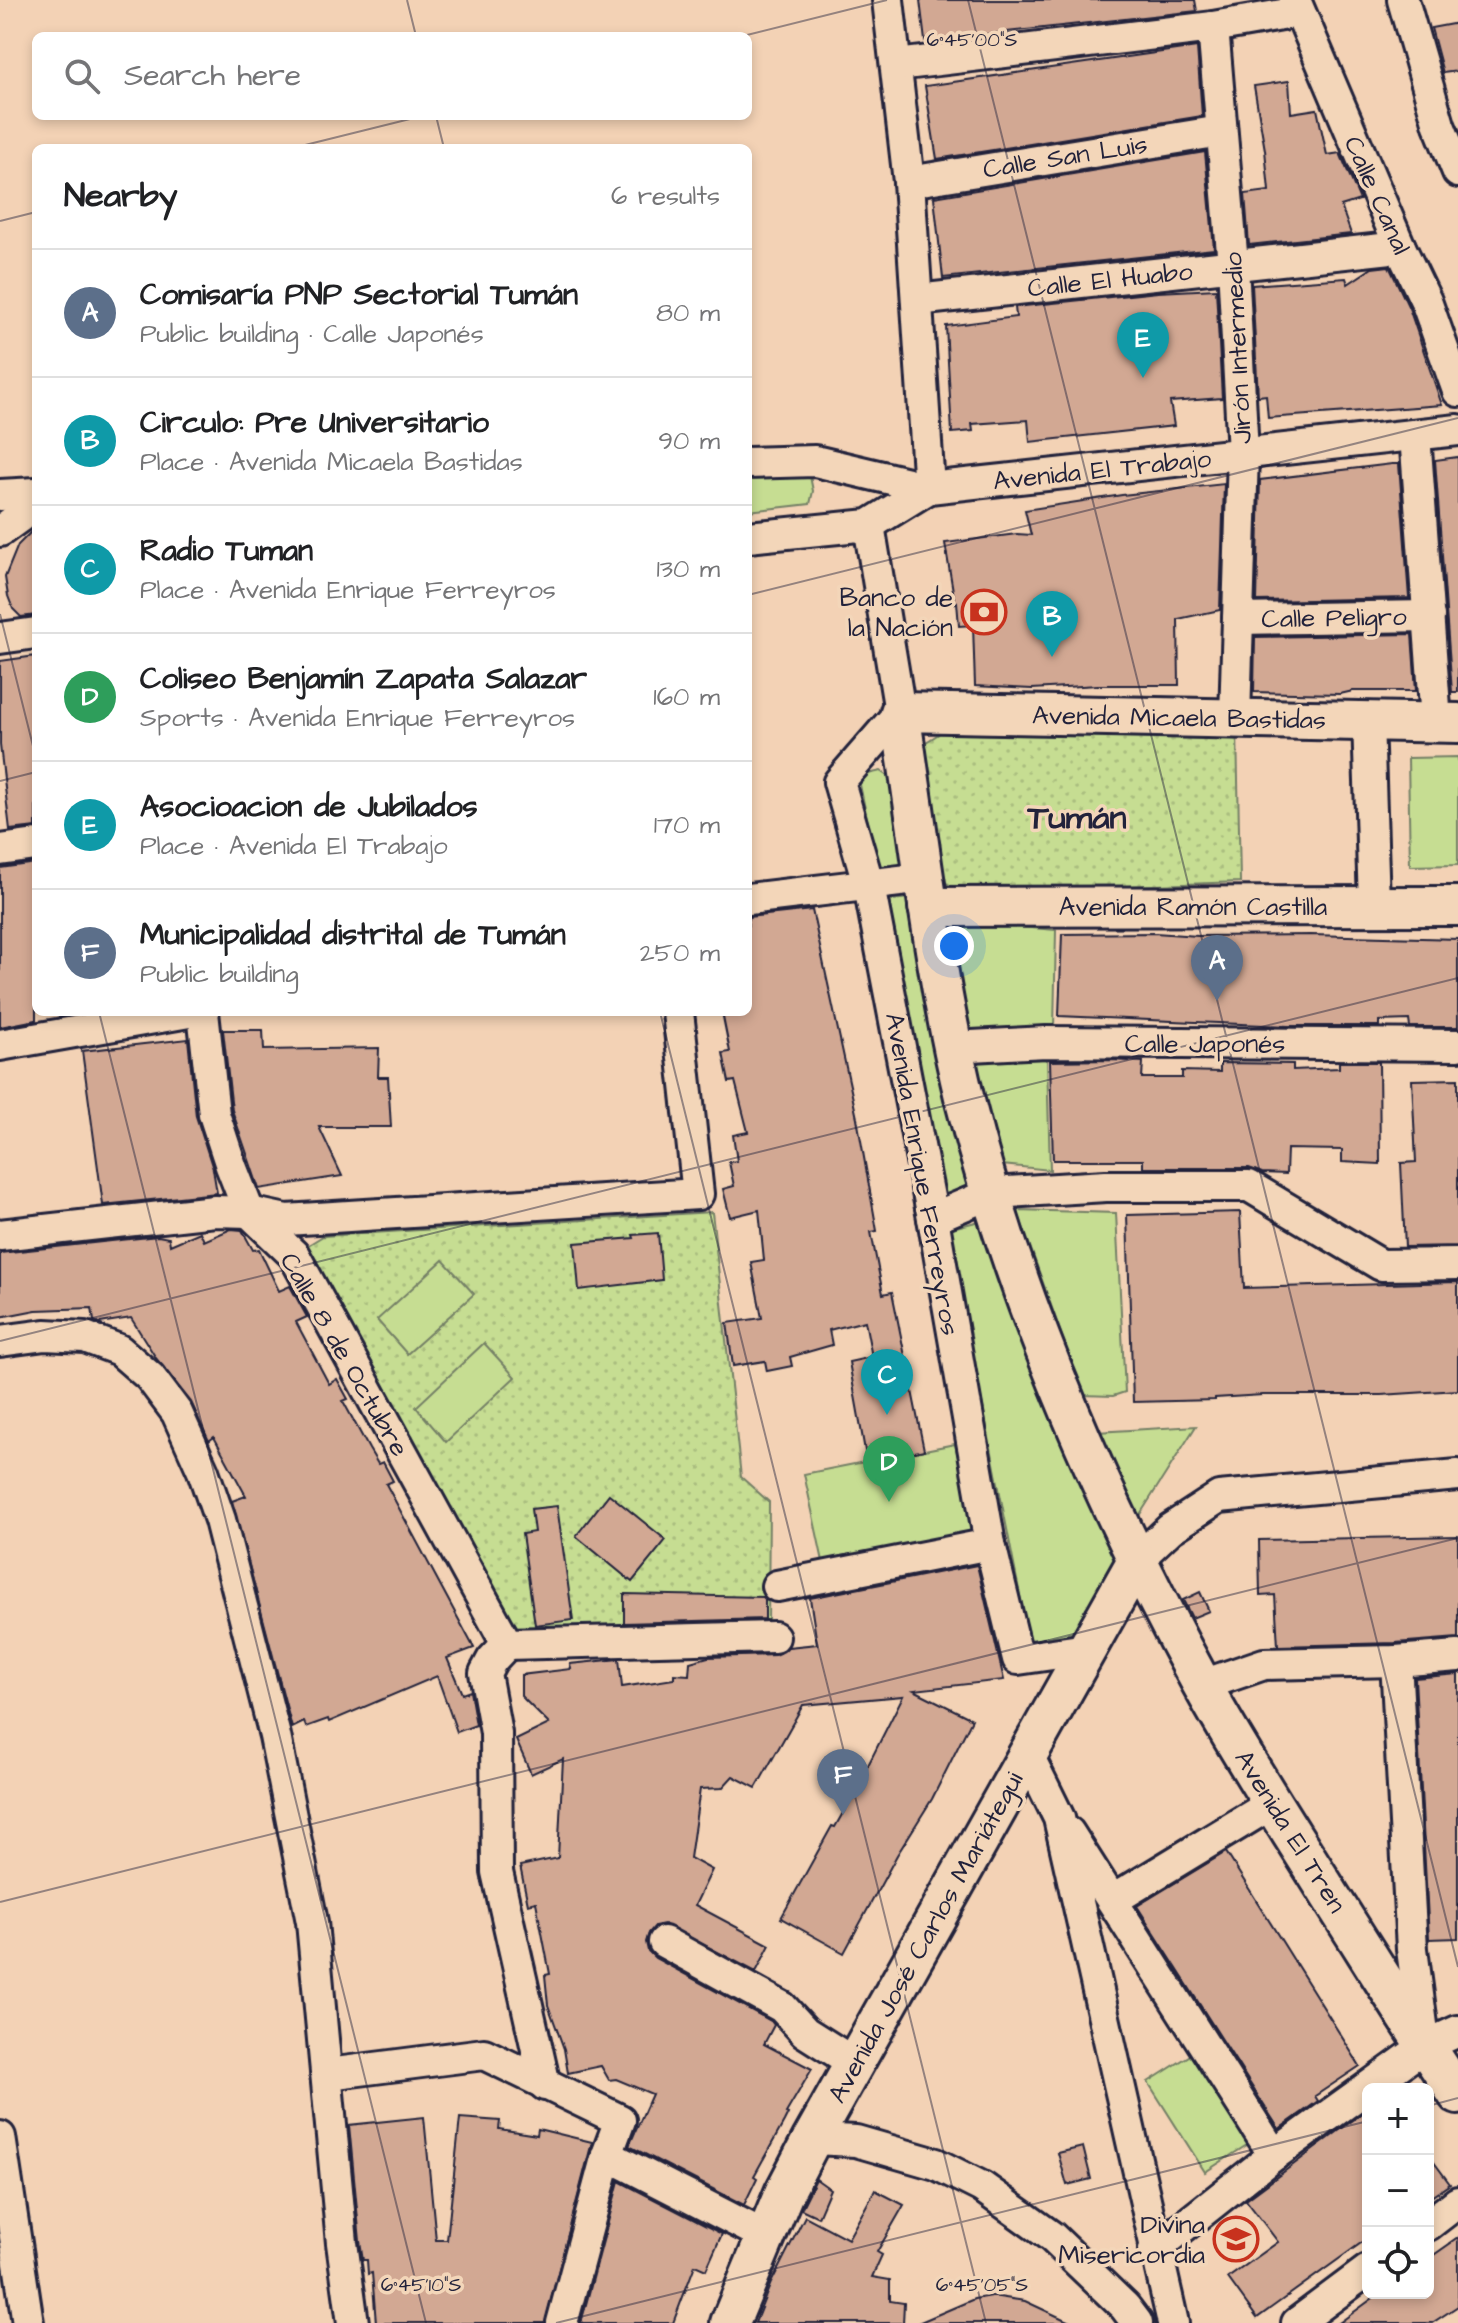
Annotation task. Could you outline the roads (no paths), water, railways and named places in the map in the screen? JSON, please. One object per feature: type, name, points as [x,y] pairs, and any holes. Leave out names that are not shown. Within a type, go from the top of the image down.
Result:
[{"type":"main road","name":"Avenida Micaela Bastidas","points":[[900,712],[1447,722]]},
{"type":"main road","name":"Avenida El Tren","points":[[900,712],[953,1047],[1022,1291],[1067,1407],[1137,1560],[1203,1685],[1273,1803],[1441,2038],[1458,2095]]},
{"type":"main road","name":"Avenida Ramón Castilla","points":[[927,892],[1458,906]]},
{"type":"main road","name":"Avenida José Carlos Mariátegui","points":[[730,2323],[784,2193],[812,2139],[1137,1560]]},
{"type":"street","points":[[752,537],[869,525],[929,488],[909,182],[888,0]]},
{"type":"street","points":[[1409,2],[1439,125],[1458,172]]},
{"type":"street","points":[[897,65],[1213,27],[1297,6]]},
{"type":"street","name":"Calle Canal","points":[[1297,6],[1426,301],[1458,391]]},
{"type":"street","name":"Jirón Intermedio","points":[[1213,27],[1233,265],[1243,453],[1235,718]]},
{"type":"street","name":"Calle San Luis","points":[[909,182],[1221,131]]},
{"type":"street","name":"Calle El Huabo","points":[[917,300],[1400,247]]},
{"type":"street","name":"Avenida El Trabajo","points":[[752,463],[815,461],[929,488],[1458,430]]},
{"type":"street","points":[[1415,435],[1429,616],[1447,722]]},
{"type":"street","points":[[0,495],[32,493]]},
{"type":"street","points":[[0,531],[32,508]]},
{"type":"street","points":[[869,525],[900,712]]},
{"type":"street","name":"Calle Peligro","points":[[1238,619],[1429,616]]},
{"type":"street","points":[[0,638],[32,634]]},
{"type":"street","name":"Avenida Enrique Ferreyros","points":[[900,712],[839,782],[869,886],[933,1218],[990,1544],[1018,1659],[1087,1649]]},
{"type":"street","points":[[1368,720],[1374,904]]},
{"type":"street","points":[[0,850],[32,846]]},
{"type":"street","points":[[752,899],[869,886],[927,892]]},
{"type":"street","points":[[0,1045],[166,1016]]},
{"type":"street","name":"Calle 8 de Octubre","points":[[203,1016],[214,1114],[249,1212],[294,1255],[507,1644]]},
{"type":"street","points":[[0,1235],[215,1211],[249,1212],[286,1220],[698,1194],[678,1016]]},
{"type":"street","name":"Calle Japonés","points":[[953,1047],[1046,1042],[1458,1045]]},
{"type":"street","points":[[933,1218],[992,1193],[1106,1186],[1249,1186],[1381,1265],[1458,1264]]},
{"type":"street","points":[[0,1341],[45,1335],[85,1337],[119,1350],[150,1377],[177,1413],[203,1471],[220,1520],[275,1736],[312,1922],[342,2243],[353,2323]]},
{"type":"street","points":[[1137,1560],[1170,1529],[1219,1497],[1458,1475]]},
{"type":"street","points":[[777,1586],[990,1544]]},
{"type":"street","points":[[545,2085],[497,1872],[496,1733],[485,1673],[507,1644],[774,1637]]},
{"type":"street","points":[[1203,1685],[1264,1664],[1396,1661],[1458,1656]]},
{"type":"street","points":[[1154,2250],[1274,2155],[1441,2038],[1412,1949],[1396,1661]]},
{"type":"street","points":[[1028,1755],[1059,1818],[1274,2155]]},
{"type":"street","points":[[1113,1900],[1273,1803]]},
{"type":"street","points":[[1059,1818],[1154,2250],[1173,2323]]},
{"type":"street","points":[[664,1942],[782,2007],[805,2032],[854,2063]]},
{"type":"street","points":[[328,2074],[484,2054],[620,2120],[607,2155],[562,2323]]},
{"type":"street","points":[[0,2137],[28,2323]]},
{"type":"street","points":[[812,2139],[856,2141],[936,2164],[982,2187],[1052,2237],[1125,2307],[1137,2323]]},
{"type":"street","points":[[607,2155],[767,2237]]},
{"type":"street","points":[[1434,2220],[1458,2202]]},
{"type":"street","points":[[1297,2323],[1362,2274]]},
{"type":"place","name":"Asocioacion de Jubilados","points":[[1143,378]]},
{"type":"place","name":"Banco de la Nación","points":[[984,612]]},
{"type":"place","name":"Circulo: Pre Universitario","points":[[1052,657]]},
{"type":"place","name":"Comisaría PNP Sectorial Tumán","points":[[1217,1001]]},
{"type":"place","name":"Radio Tuman","points":[[887,1415]]},
{"type":"place","name":"Coliseo Benjamín Zapata Salazar","points":[[889,1502]]},
{"type":"place","name":"Municipalidad distrital de Tumán","points":[[843,1815]]},
{"type":"place","name":"Divina Misericordia","points":[[1236,2239]]},
{"type":"district","name":"Tumán","points":[[1077,816]]}]
